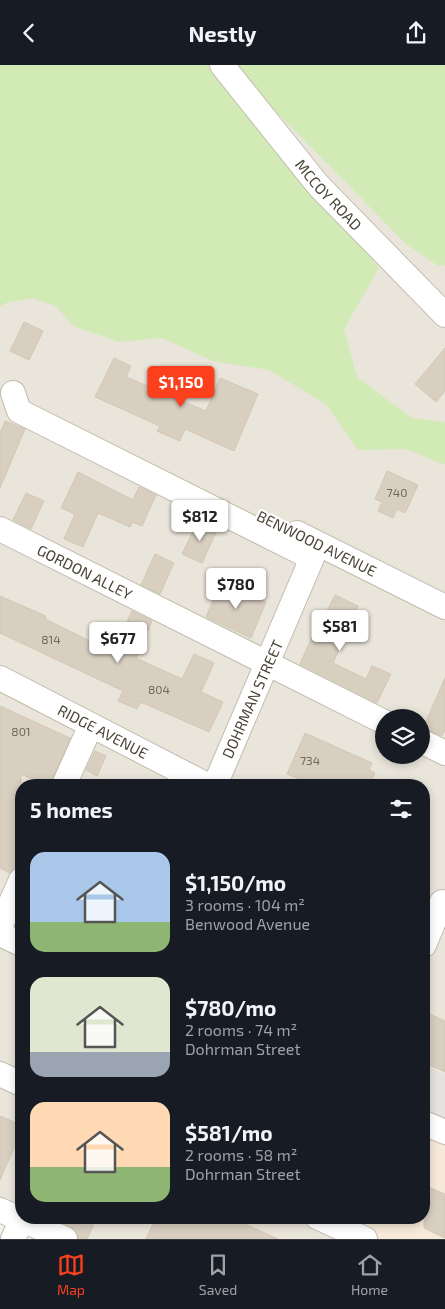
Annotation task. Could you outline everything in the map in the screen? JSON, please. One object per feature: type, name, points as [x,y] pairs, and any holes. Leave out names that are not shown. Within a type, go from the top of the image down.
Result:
[{"type":"street","name":"MCCOY ROAD","points":[[222,65],[318,185],[445,315]]},
{"type":"street","name":"DOHRMAN STREET","points":[[6,390],[19,411],[312,558],[268,664],[217,779]]},
{"type":"street","name":"BENWOOD AVENUE","points":[[6,390],[445,607]]},
{"type":"street","name":"GORDON ALLEY","points":[[0,529],[375,718]]},
{"type":"street","name":"RIDGE AVENUE","points":[[0,678],[195,779]]},
{"type":"street","points":[[67,779],[91,725]]},
{"type":"street","points":[[430,746],[445,753]]},
{"type":"street","points":[[0,927],[15,893]]},
{"type":"street","points":[[430,924],[437,900]]},
{"type":"street","points":[[0,934],[15,941]]},
{"type":"street","points":[[0,1075],[15,1081]]},
{"type":"street","points":[[430,1126],[445,1132]]},
{"type":"street","points":[[0,1210],[15,1222]]},
{"type":"street","points":[[332,1224],[365,1239]]},
{"type":"street","points":[[19,1225],[64,1239]]},
{"type":"shaded area","points":[[0,65],[445,65],[445,1073],[430,1067],[430,779],[15,779],[15,1217],[0,1210]]},
{"type":"shaded area","points":[[430,1067],[445,1073],[445,1239],[365,1239],[331,1224],[430,1224]]},
{"type":"shaded area","points":[[430,1068],[445,1074],[445,1126],[430,1120]]},
{"type":"shaded area","points":[[31,1224],[331,1224],[365,1239],[65,1239]]},
{"type":"green space","points":[[0,65],[216,65],[379,268],[344,329],[357,377],[412,418],[445,422],[445,465],[406,449],[358,450],[326,404],[269,370],[213,361],[162,338],[119,342],[73,326],[56,306],[32,298],[6,303],[0,307]]},
{"type":"green space","points":[[235,65],[445,65],[445,265],[439,266],[407,245],[249,84]]},
{"type":"building","points":[[24,322],[43,331],[29,360],[10,351]]},
{"type":"building","points":[[445,348],[445,391],[436,402],[415,384]]},
{"type":"building","points":[[114,358],[131,366],[126,377],[206,411],[220,378],[258,394],[234,451],[185,429],[180,441],[157,431],[160,426],[95,397]]},
{"type":"building","points":[[5,421],[25,429],[0,488],[0,433]]},
{"type":"building","points":[[387,471],[418,485],[405,513],[397,509],[393,518],[378,511],[382,502],[375,499]]},
{"type":"building","points":[[78,472],[133,500],[139,487],[156,495],[142,526],[132,522],[130,527],[98,513],[83,547],[64,539],[75,514],[61,508]]},
{"type":"building","points":[[26,493],[44,501],[31,529],[13,520]]},
{"type":"building","points":[[198,521],[217,530],[202,563],[182,554]]},
{"type":"building","points":[[155,554],[174,563],[160,594],[141,585]]},
{"type":"building","points":[[221,582],[266,602],[251,638],[206,617]]},
{"type":"building","points":[[335,595],[358,606],[333,663],[366,679],[372,666],[391,674],[377,703],[300,664],[323,612],[326,613]]},
{"type":"building","points":[[0,596],[46,616],[45,619],[90,641],[115,650],[132,611],[152,621],[136,658],[182,679],[194,654],[214,663],[201,692],[223,702],[209,732],[141,702],[137,709],[118,701],[123,691],[0,633]]},
{"type":"building","points":[[445,678],[445,730],[442,736],[430,731],[430,712]]},
{"type":"building","points":[[0,706],[70,738],[53,779],[32,779],[21,774],[21,779],[15,779],[15,869],[10,873],[0,868]]},
{"type":"building","points":[[305,733],[372,763],[369,770],[375,773],[372,779],[298,779],[287,774]]},
{"type":"building","points":[[95,751],[106,756],[97,776],[86,770]]},
{"type":"building","points":[[430,1014],[445,1021],[445,1072],[430,1066]]},
{"type":"building","points":[[0,1116],[15,1122],[15,1146],[0,1180]]},
{"type":"building","points":[[430,1188],[445,1194],[445,1238],[424,1228],[424,1224],[430,1224]]},
{"type":"building","points":[[65,1224],[94,1224],[87,1239],[79,1239],[76,1231]]},
{"type":"building","points":[[153,1224],[245,1224],[278,1239],[146,1239]]}]
